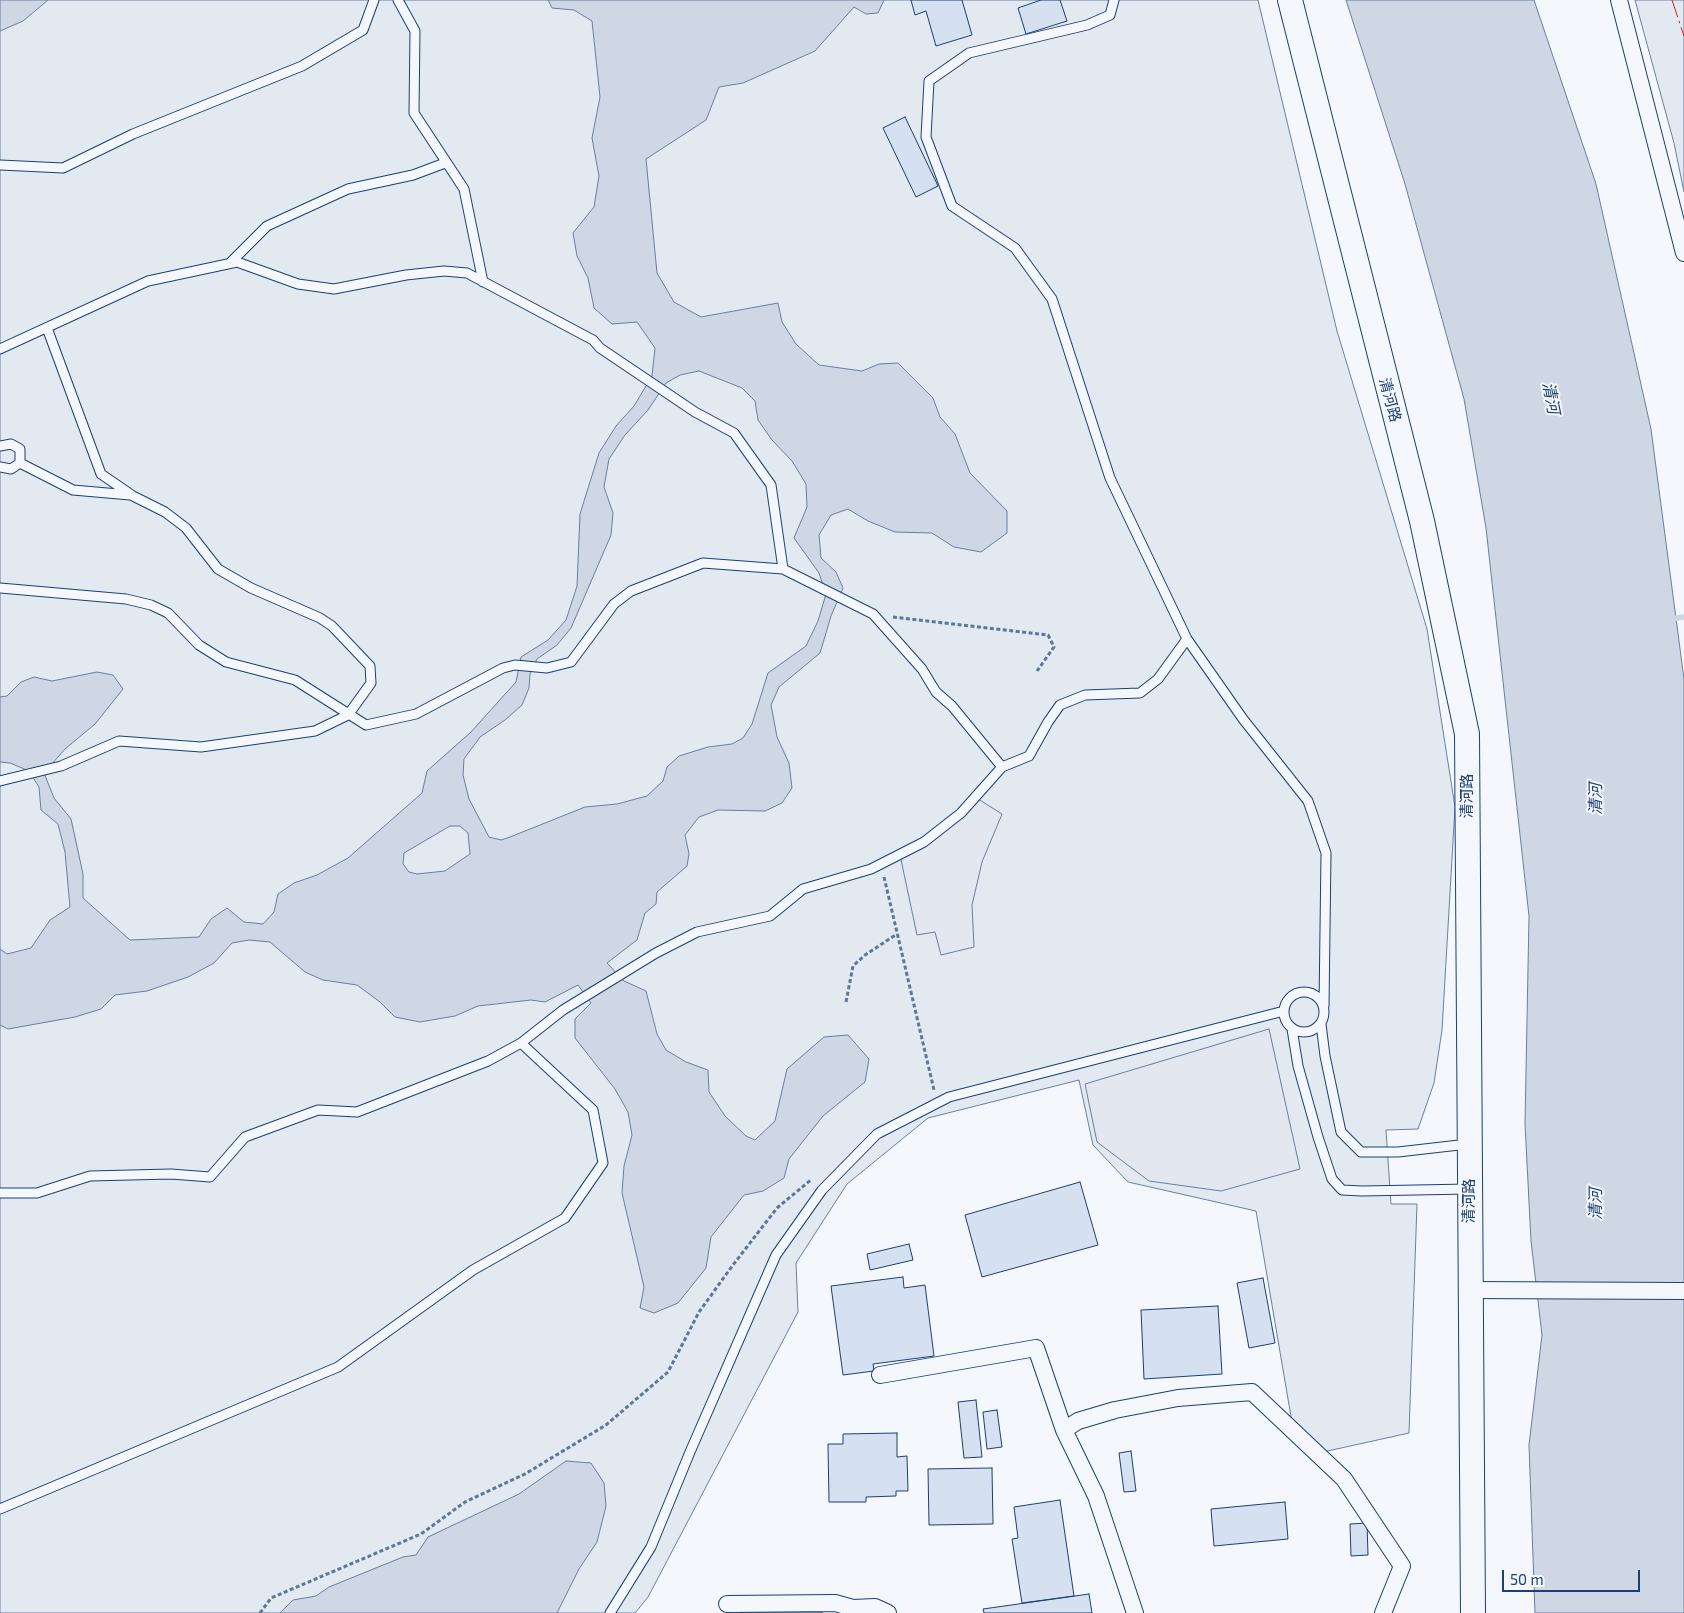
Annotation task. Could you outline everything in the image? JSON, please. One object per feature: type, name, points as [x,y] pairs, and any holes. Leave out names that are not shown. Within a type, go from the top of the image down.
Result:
[{"type":"street","name":"清河路","points":[[1290,0],[1422,521],[1467,734],[1469,1290],[1473,1613]]},
{"type":"street","points":[[1619,0],[1684,252]]},
{"type":"street","points":[[1469,1290],[1684,1291]]},
{"type":"street","points":[[880,1375],[1036,1348],[1064,1430],[1096,1496],[1134,1613]]},
{"type":"street","points":[[1064,1430],[1078,1421],[1115,1410],[1178,1398],[1252,1392],[1344,1479],[1402,1566],[1383,1613]]},
{"type":"street","points":[[727,1604],[835,1602],[852,1608],[874,1607],[888,1613]]},
{"type":"lane","points":[[0,165],[63,168],[133,134],[302,66],[363,30],[374,0]]},
{"type":"lane","points":[[398,0],[415,31],[414,113],[445,163],[464,189],[483,282]]},
{"type":"lane","points":[[1114,0],[1110,15],[1095,22],[969,53],[929,81],[926,137],[952,206],[1015,248],[1052,299],[1110,478],[1187,639],[1243,719],[1308,800],[1326,853],[1324,1019],[1321,1024],[1310,1032],[1304,1033],[1292,1029],[1287,1024],[1284,1011],[1289,998],[1302,992],[1316,995],[1324,1006]]},
{"type":"lane","points":[[229,264],[267,226],[348,189],[413,175],[445,163]]},
{"type":"lane","points":[[0,349],[148,280],[237,262],[298,284],[334,289],[406,275],[444,271],[467,273],[593,340],[600,348],[687,406],[734,433],[771,485],[783,569]]},
{"type":"lane","points":[[0,781],[62,766],[119,741],[201,747],[315,731],[348,715],[371,683],[370,666],[320,618],[251,588],[218,568],[186,528],[165,512],[133,496],[101,474],[47,328]]},
{"type":"lane","points":[[0,446],[11,444],[20,450],[20,463]]},
{"type":"lane","points":[[20,463],[73,490],[133,496]]},
{"type":"lane","points":[[0,467],[11,469],[20,463]]},
{"type":"lane","points":[[0,588],[126,600],[151,605],[168,613],[199,645],[226,662],[295,680],[366,725],[416,714],[503,668],[515,665],[547,668],[571,662],[614,604],[631,591],[703,563],[783,569],[873,614],[922,669],[936,692],[952,706],[1002,767]]},
{"type":"lane","points":[[0,1193],[37,1193],[90,1176],[171,1174],[210,1177],[245,1137],[318,1110],[357,1112],[471,1068],[521,1043],[563,1010],[656,953],[696,932],[770,916],[803,889],[881,864],[924,842],[961,813],[1002,767],[1029,756],[1060,705],[1084,695],[1140,693],[1158,679],[1187,639]]},
{"type":"lane","points":[[610,1613],[651,1547],[690,1452],[776,1256],[822,1190],[877,1134],[949,1097],[1284,1011]]},
{"type":"lane","points":[[1321,1024],[1325,1056],[1341,1132],[1361,1152],[1398,1152],[1469,1144]]},
{"type":"lane","points":[[1292,1029],[1298,1066],[1318,1137],[1332,1179],[1342,1190],[1469,1190]]},
{"type":"lane","points":[[0,1509],[338,1367],[473,1270],[565,1218],[603,1164],[593,1110],[521,1043]]},
{"type":"path","points":[[873,614],[1048,635],[1054,647],[1037,671]]},
{"type":"path","points":[[881,864],[937,1103]]},
{"type":"path","points":[[846,1002],[853,966],[865,955],[897,934]]},
{"type":"path","points":[[260,1613],[271,1598],[420,1534],[465,1502],[525,1474],[606,1425],[668,1372],[699,1312],[733,1265],[777,1208],[817,1176]]},
{"type":"shaded area","points":[[0,0],[1258,0],[1337,331],[1427,629],[1455,807],[1442,1030],[1434,1083],[1418,1129],[1386,1130],[1391,1204],[1417,1204],[1409,1433],[1314,1454],[1295,1440],[1256,1211],[1128,1182],[1093,1145],[1079,1080],[928,1118],[847,1184],[796,1263],[798,1312],[648,1597],[635,1613],[0,1613]]},
{"type":"shaded area","points":[[1635,0],[1684,0],[1684,192],[1674,143]]},
{"type":"shaded area","points":[[978,799],[1002,814],[982,862],[972,905],[974,947],[941,955],[935,932],[917,935],[900,855],[946,820]]},
{"type":"shaded area","points":[[1269,1029],[1300,1169],[1221,1191],[1149,1181],[1097,1142],[1085,1084]]},
{"type":"water","points":[[0,0],[48,0],[23,21],[0,31]]},
{"type":"water","points":[[548,0],[884,0],[878,13],[866,14],[854,7],[815,51],[743,83],[719,87],[706,120],[646,159],[657,273],[674,302],[701,317],[778,303],[782,322],[796,344],[819,365],[862,371],[879,364],[898,363],[933,398],[940,417],[955,434],[970,473],[1007,511],[1007,533],[981,552],[954,547],[932,533],[895,532],[868,521],[848,509],[831,515],[819,535],[821,558],[836,572],[843,588],[831,616],[820,653],[779,687],[771,705],[777,737],[789,763],[792,788],[782,803],[765,811],[718,810],[699,817],[685,835],[689,854],[687,866],[657,892],[656,904],[645,913],[637,940],[607,963],[624,981],[646,991],[657,1034],[666,1050],[686,1062],[708,1070],[709,1092],[725,1116],[746,1136],[755,1140],[775,1121],[787,1069],[824,1037],[848,1035],[869,1059],[865,1082],[823,1116],[789,1159],[784,1178],[763,1191],[744,1195],[711,1237],[706,1268],[678,1303],[654,1313],[640,1308],[644,1287],[622,1193],[624,1166],[632,1135],[628,1112],[615,1089],[575,1038],[575,1019],[591,1003],[578,985],[545,1002],[531,1000],[478,1006],[455,1016],[420,1022],[395,1017],[380,1002],[357,985],[323,980],[305,972],[270,942],[249,940],[232,943],[214,963],[188,977],[147,991],[115,995],[101,1009],[75,1017],[8,1029],[0,1025],[0,949],[7,954],[31,948],[50,920],[70,907],[65,852],[58,824],[41,810],[39,787],[29,771],[10,763],[0,762],[0,697],[7,696],[21,682],[34,677],[52,681],[97,672],[113,675],[123,689],[95,724],[65,749],[44,773],[54,798],[71,819],[83,874],[83,898],[130,940],[199,937],[211,919],[227,908],[244,922],[263,924],[274,912],[278,894],[294,883],[317,875],[348,858],[422,793],[427,771],[471,732],[516,682],[521,657],[548,640],[566,620],[577,586],[580,514],[599,453],[616,426],[634,406],[652,376],[655,348],[637,322],[612,324],[594,308],[588,278],[577,256],[573,233],[594,207],[599,176],[592,138],[600,97],[592,21],[574,10],[552,8]],"holes":[[[699,371],[742,388],[755,401],[758,420],[772,440],[792,461],[806,484],[807,507],[794,538],[819,573],[826,594],[818,621],[806,646],[768,673],[752,724],[743,738],[732,744],[708,747],[679,756],[667,767],[663,781],[647,796],[617,804],[585,807],[501,840],[489,837],[469,799],[463,775],[464,759],[480,737],[505,720],[522,705],[529,688],[530,674],[537,659],[557,645],[571,628],[611,535],[613,513],[604,487],[609,459],[625,435],[648,410],[666,383],[680,375]],[[450,826],[460,826],[468,833],[470,854],[445,871],[417,874],[409,872],[403,864],[404,853]]]},
{"type":"water","name":"清河","points":[[1346,0],[1534,0],[1596,184],[1651,429],[1684,679],[1684,1613],[1535,1613],[1529,1445],[1542,1335],[1531,1241],[1525,1124],[1529,916],[1486,528],[1464,399],[1405,184]]},
{"type":"water","points":[[566,1461],[591,1463],[604,1483],[606,1506],[597,1542],[579,1569],[557,1613],[280,1613],[293,1600],[316,1596],[329,1587],[403,1557],[416,1555],[428,1537],[519,1494]]},
{"type":"building","points":[[911,0],[962,0],[972,35],[936,46],[926,11],[915,15]]},
{"type":"building","points":[[1041,0],[1060,0],[1067,21],[1026,34],[1018,8]]},
{"type":"building","points":[[905,117],[938,186],[916,197],[883,128]]},
{"type":"building","points":[[1080,1182],[1098,1245],[982,1277],[965,1215]]},
{"type":"building","points":[[909,1244],[913,1260],[870,1270],[867,1254]]},
{"type":"building","points":[[903,1277],[904,1288],[925,1285],[934,1356],[873,1364],[874,1371],[843,1375],[831,1286]]},
{"type":"building","points":[[1263,1278],[1275,1343],[1249,1348],[1237,1283]]},
{"type":"building","points":[[1218,1306],[1222,1374],[1144,1379],[1141,1310]]},
{"type":"building","points":[[976,1400],[982,1457],[964,1458],[958,1402]]},
{"type":"building","points":[[997,1410],[1002,1447],[987,1449],[983,1412]]},
{"type":"building","points":[[897,1433],[897,1457],[907,1456],[908,1491],[896,1491],[896,1496],[866,1497],[866,1502],[829,1502],[828,1444],[843,1444],[843,1434]]},
{"type":"building","points":[[1131,1451],[1136,1491],[1124,1492],[1119,1453]]},
{"type":"building","points":[[992,1468],[993,1524],[929,1525],[928,1469]]},
{"type":"building","points":[[1060,1500],[1074,1596],[1022,1603],[1012,1539],[1018,1538],[1014,1507]]},
{"type":"building","points":[[1285,1502],[1288,1539],[1214,1546],[1211,1509]]},
{"type":"building","points":[[1367,1523],[1368,1555],[1351,1556],[1350,1524]]},
{"type":"building","points":[[1089,1594],[1092,1613],[984,1613],[983,1609]]},
{"type":"building","points":[[822,1609],[822,1613],[741,1613],[741,1610]]},
{"type":"waterway","points":[[1670,619],[1684,617]]},
{"type":"power","points":[[1672,0],[1684,36]]}]
